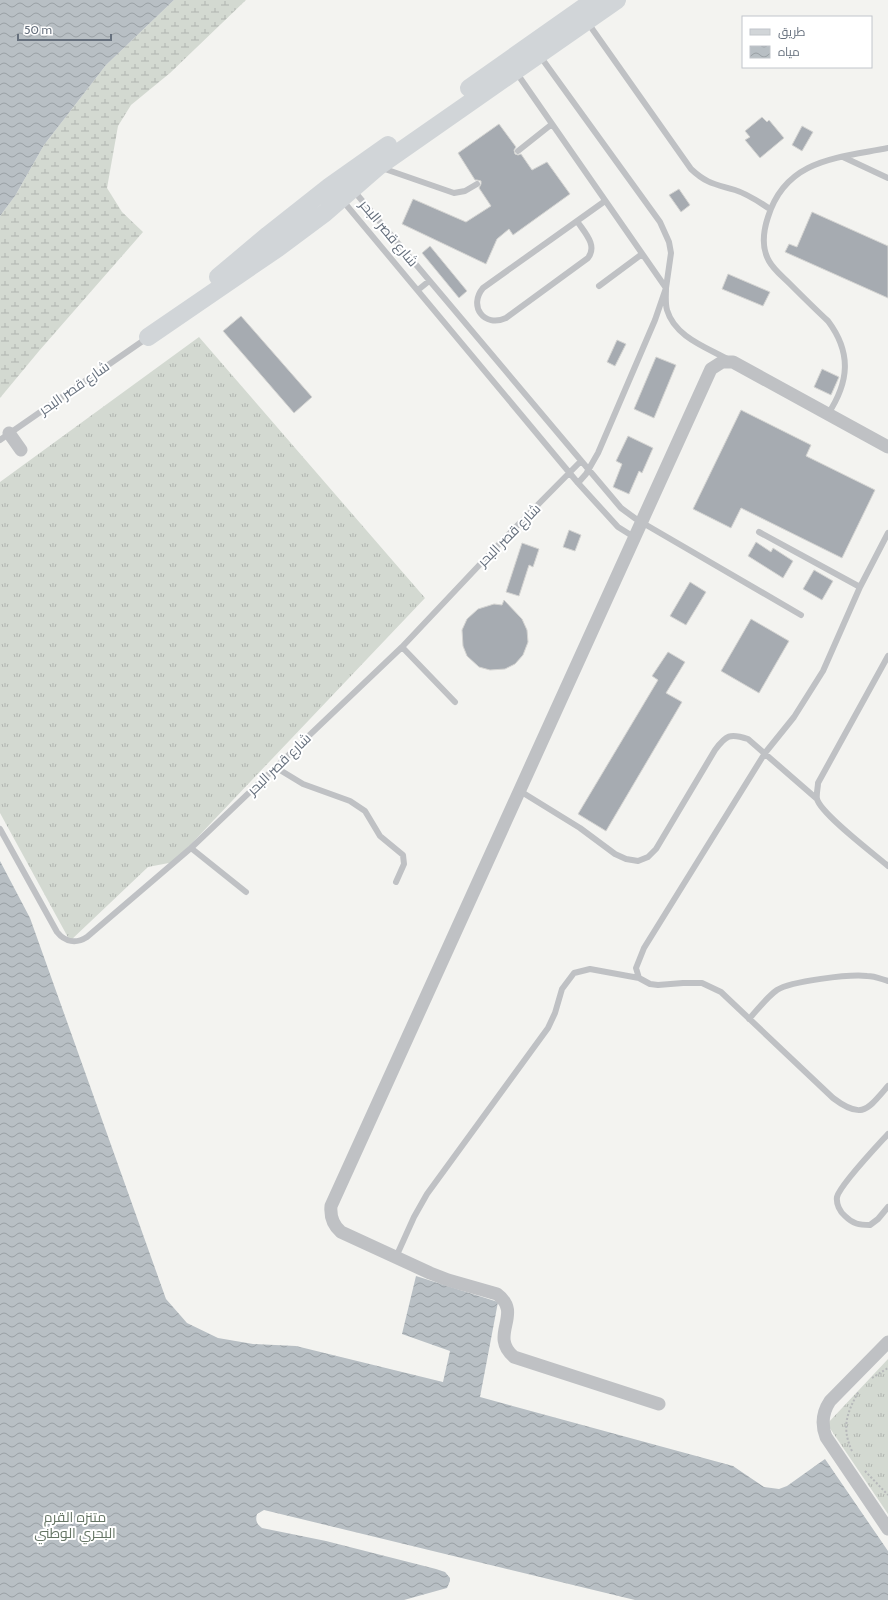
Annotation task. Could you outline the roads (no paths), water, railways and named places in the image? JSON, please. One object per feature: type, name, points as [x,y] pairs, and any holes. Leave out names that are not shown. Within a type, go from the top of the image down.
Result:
[{"type":"street","name":"شارع قصر البحر","points":[[339,189],[379,166],[538,55],[583,16],[594,0]]},
{"type":"street","name":"شارع قصر البحر","points":[[148,337],[278,248],[320,216],[339,189],[583,16],[618,0]]},
{"type":"street","points":[[659,1404],[514,1356],[506,1348],[504,1343],[508,1309],[502,1298],[497,1294],[448,1280],[430,1273],[341,1232],[333,1224],[331,1218],[331,1206],[634,537],[712,369],[722,362],[733,362],[888,447]]},
{"type":"street","points":[[5,436],[21,450]]},
{"type":"street","points":[[888,1342],[826,1406],[822,1423],[826,1436],[888,1529]]},
{"type":"lane","points":[[583,16],[691,169],[708,182],[752,197],[770,209]]},
{"type":"lane","points":[[538,55],[660,222],[669,242],[670,253],[668,277],[666,288],[655,320],[598,453],[578,483]]},
{"type":"lane","points":[[515,71],[666,288],[667,309],[674,326],[687,337],[733,362]]},
{"type":"lane","points":[[518,151],[552,124]]},
{"type":"lane","points":[[828,414],[843,383],[845,364],[843,350],[838,337],[828,322],[778,273],[769,261],[764,248],[764,233],[770,209],[783,188],[801,171],[819,162],[888,148]]},
{"type":"lane","points":[[843,156],[888,178]]},
{"type":"lane","points":[[379,166],[454,193],[465,191],[477,184]]},
{"type":"lane","name":"شارع قصر البحر","points":[[339,189],[429,281],[581,461],[589,468],[617,504],[641,522],[801,615]]},
{"type":"lane","name":"شارع قصر البحر","points":[[339,189],[418,290],[569,473],[618,527],[634,537]]},
{"type":"lane","points":[[577,221],[592,244],[592,251],[588,258],[506,318],[496,321],[487,319],[483,316],[477,307],[477,296],[483,288],[605,201]]},
{"type":"lane","points":[[599,286],[642,254]]},
{"type":"lane","points":[[418,290],[429,281]]},
{"type":"lane","name":"شارع قصر البحر","points":[[5,436],[148,337]]},
{"type":"lane","name":"شارع قصر البحر","points":[[0,829],[57,932],[63,938],[71,941],[79,941],[87,937],[191,848],[402,647],[502,541],[581,461]]},
{"type":"lane","points":[[759,532],[860,587]]},
{"type":"lane","points":[[640,978],[636,968],[644,948],[765,753],[794,718],[823,671],[860,587],[888,533]]},
{"type":"lane","points":[[402,647],[455,702]]},
{"type":"lane","points":[[817,799],[818,783],[888,656]]},
{"type":"lane","points":[[520,791],[580,828],[615,854],[626,859],[638,861],[648,857],[656,849],[722,740],[728,736],[734,736],[748,739],[765,753],[817,799],[821,806],[833,819],[888,866]]},
{"type":"lane","points":[[275,767],[303,784],[350,800],[365,811],[380,836],[403,856],[404,864],[396,882]]},
{"type":"lane","points":[[191,848],[246,892]]},
{"type":"lane","points":[[396,1257],[414,1217],[427,1194],[548,1028],[555,1013],[562,989],[574,973],[590,969],[640,978],[650,984],[658,985],[702,983],[721,992],[833,1098],[845,1107],[856,1111],[870,1107],[888,1086]]},
{"type":"lane","points":[[749,1018],[777,990],[786,985],[797,982],[858,976],[872,977],[888,982]]},
{"type":"lane","points":[[888,1134],[843,1185],[837,1196],[837,1205],[842,1214],[853,1223],[861,1225],[870,1225],[878,1219],[888,1207]]},
{"type":"water","points":[[0,0],[174,0],[106,65],[44,145],[15,196],[0,216]]},
{"type":"water","points":[[0,861],[30,918],[166,1299],[187,1323],[218,1338],[253,1344],[296,1346],[443,1382],[450,1351],[402,1334],[416,1276],[498,1302],[480,1397],[733,1466],[764,1487],[779,1489],[787,1486],[825,1459],[888,1551],[888,1600],[635,1600],[264,1510],[256,1516],[257,1522],[262,1528],[326,1541],[436,1569],[445,1572],[450,1578],[450,1581],[447,1588],[404,1600],[0,1600]]},
{"type":"park label","name":"متنزه القرم البحري الوطني","points":[[75,1526]]}]
